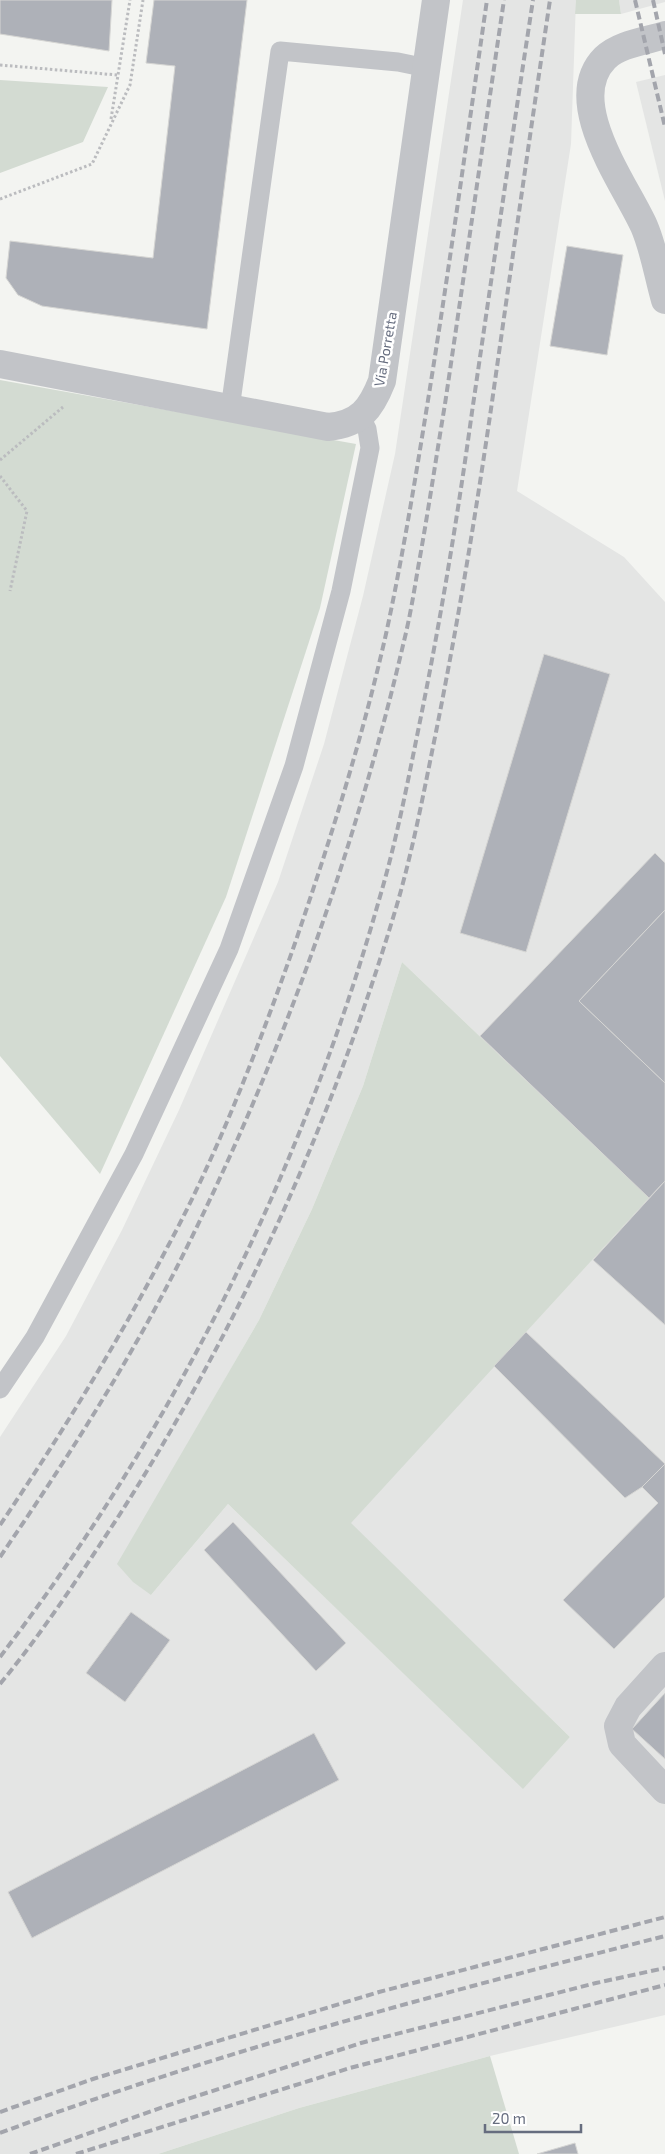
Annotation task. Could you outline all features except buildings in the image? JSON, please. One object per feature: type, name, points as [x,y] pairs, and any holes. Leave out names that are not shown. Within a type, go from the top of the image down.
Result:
[{"type":"street","name":"Via Porretta","points":[[0,364],[328,427],[344,426],[360,417],[375,398],[382,381],[436,0]]},
{"type":"street","points":[[665,35],[623,48],[606,58],[595,73],[590,90],[592,114],[599,138],[644,228],[665,300]]},
{"type":"street","points":[[665,1666],[628,1707],[618,1726],[622,1744],[665,1790]]},
{"type":"lane","points":[[230,409],[280,51],[398,62],[427,68]]},
{"type":"lane","points":[[0,1390],[35,1337],[134,1154],[228,949],[294,766],[341,592],[370,448],[367,429],[360,417]]},
{"type":"path","points":[[110,122],[130,0]]},
{"type":"path","points":[[0,198],[92,164],[110,122],[130,85],[143,0]]},
{"type":"path","points":[[0,65],[117,75]]},
{"type":"path","points":[[0,460],[65,406]]},
{"type":"path","points":[[0,476],[27,511],[10,591]]},
{"type":"shaded area","points":[[463,0],[576,0],[571,144],[517,491],[624,557],[665,602],[665,2015],[490,2056],[299,2108],[158,2154],[0,2154],[0,1437],[66,1336],[122,1230],[179,1110],[278,882],[324,744],[363,596],[395,454]],"holes":[[[402,962],[649,1198],[350,1523],[570,1737],[523,1788],[228,1504],[151,1595],[177,1462],[259,1320],[312,1209],[363,1086]]]},
{"type":"shaded area","points":[[576,0],[619,0],[621,14],[575,14]]},
{"type":"shaded area","points":[[619,0],[665,0],[665,2],[621,14]]},
{"type":"shaded area","points":[[665,75],[665,201],[636,82]]},
{"type":"shaded area","points":[[0,80],[108,87],[83,142],[0,173]]},
{"type":"shaded area","points":[[0,380],[356,444],[320,608],[226,897],[100,1174],[0,1056]]},
{"type":"shaded area","points":[[402,962],[649,1198],[351,1523],[570,1737],[523,1789],[228,1504],[151,1595],[133,1582],[117,1564],[259,1320],[312,1209],[363,1086]]},
{"type":"shaded area","points":[[490,2056],[519,2154],[158,2154],[299,2108]]},
{"type":"railway","points":[[0,1525],[45,1457],[109,1353],[187,1210],[237,1099],[294,946],[332,830],[377,674],[404,545],[437,345],[487,0]]},
{"type":"railway","points":[[0,1557],[50,1483],[121,1369],[165,1291],[220,1178],[284,1029],[312,952],[363,798],[412,605],[445,404],[504,0]]},
{"type":"railway","points":[[0,1657],[63,1571],[121,1482],[175,1391],[225,1296],[271,1200],[311,1102],[348,1002],[390,859],[409,777],[433,656],[460,494],[533,0]]},
{"type":"railway","points":[[0,1684],[47,1622],[120,1514],[164,1443],[205,1370],[279,1221],[343,1067],[371,988],[408,864],[452,650],[486,444],[550,0]]},
{"type":"railway","points":[[635,0],[665,127]]},
{"type":"railway","points":[[653,0],[665,54]]},
{"type":"railway","points":[[0,2112],[93,2079],[379,1992],[665,1917]]},
{"type":"railway","points":[[0,2133],[164,2076],[330,2025],[497,1979],[665,1936]]},
{"type":"railway","points":[[30,2154],[169,2105],[361,2043],[596,1983],[665,1968]]},
{"type":"railway","points":[[76,2154],[350,2068],[665,1985]]}]
